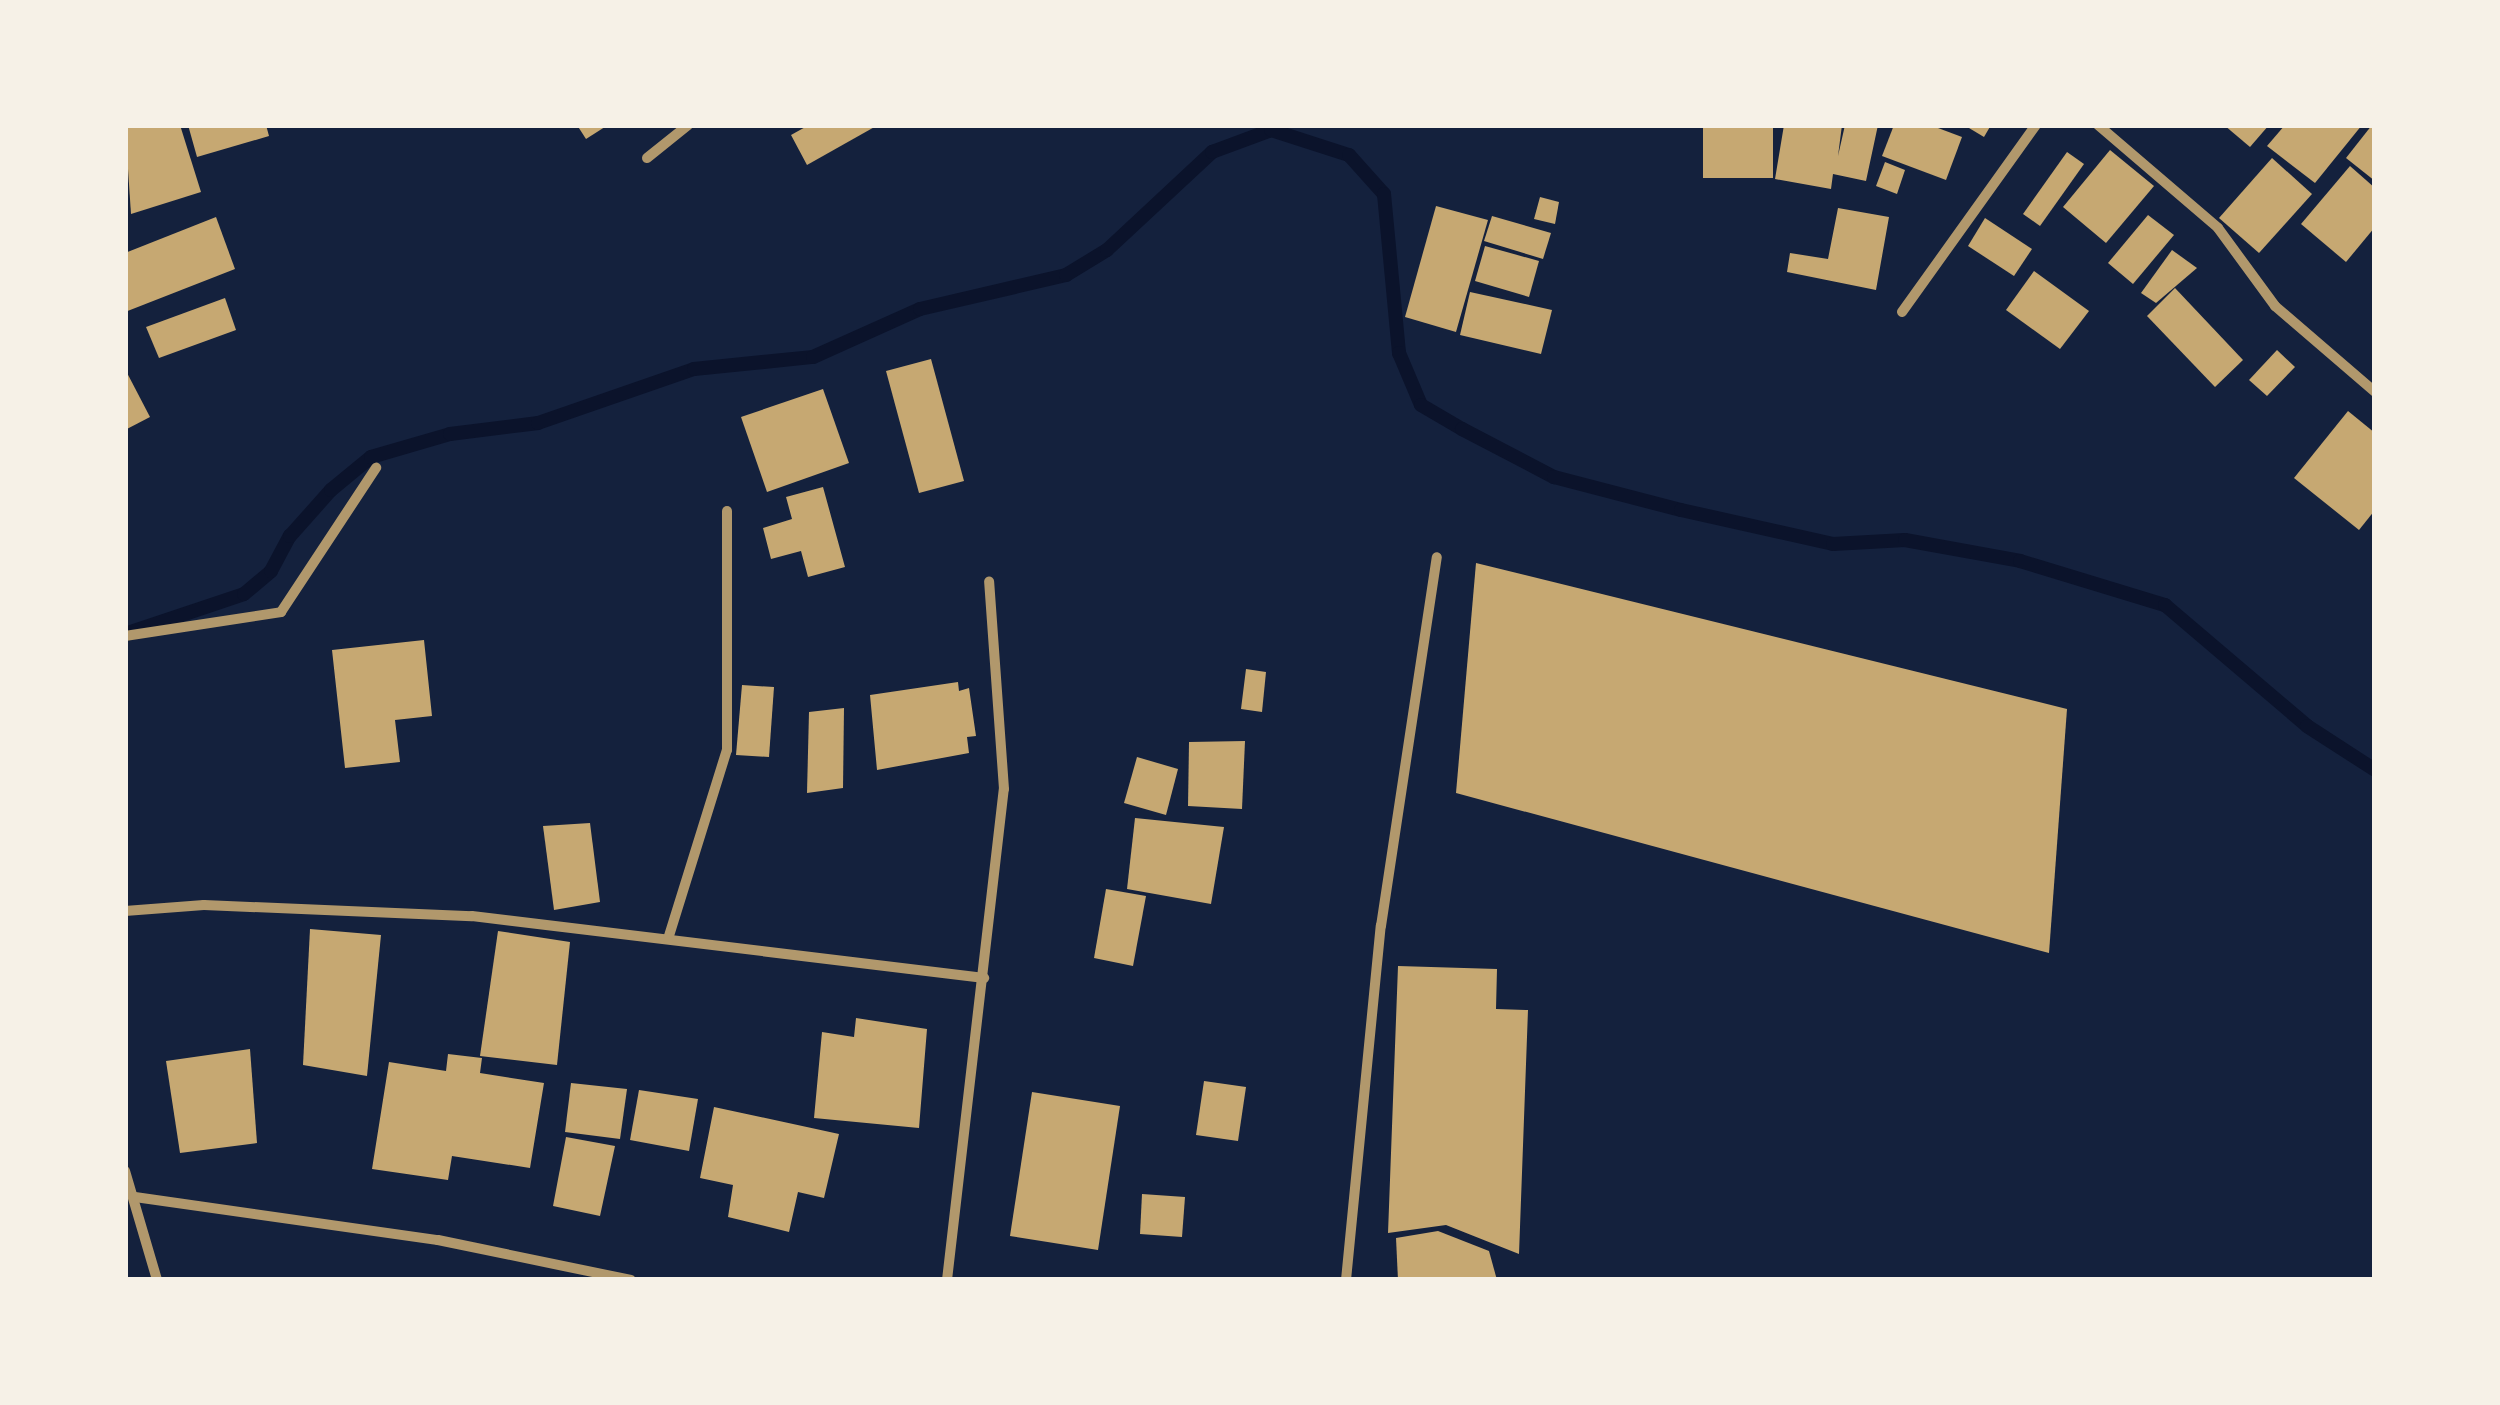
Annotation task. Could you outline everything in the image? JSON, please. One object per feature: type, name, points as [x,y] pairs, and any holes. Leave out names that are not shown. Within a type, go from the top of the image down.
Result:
[{"type":"street","points":[[647,158],[688,125]]},
{"type":"street","points":[[1902,312],[2036,125]]},
{"type":"street","points":[[2098,125],[2218,228],[2275,306],[2375,392]]},
{"type":"street","points":[[125,636],[281,612],[376,468]]},
{"type":"street","points":[[668,939],[727,750],[727,511]]},
{"type":"street","points":[[1346,1280],[1382,926],[1438,558]]},
{"type":"street","points":[[947,1280],[1004,789],[989,582]]},
{"type":"street","points":[[125,911],[204,905],[472,916],[984,978]]},
{"type":"street","points":[[125,1171],[157,1280]]},
{"type":"street","points":[[135,1197],[438,1240],[631,1280]]},
{"type":"building","points":[[125,125],[180,125],[201,192],[131,214]]},
{"type":"building","points":[[188,125],[266,125],[269,136],[197,157]]},
{"type":"building","points":[[577,125],[608,125],[586,139]]},
{"type":"building","points":[[809,125],[878,125],[807,165],[791,135]]},
{"type":"building","points":[[1703,125],[1773,125],[1773,178],[1703,178]]},
{"type":"building","points":[[1784,125],[1842,125],[1838,156],[1845,125],[1878,125],[1866,181],[1833,174],[1831,189],[1775,179]]},
{"type":"building","points":[[1894,125],[1930,125],[1962,137],[1946,180],[1882,156]]},
{"type":"building","points":[[1964,125],[1991,125],[1984,137]]},
{"type":"building","points":[[2224,125],[2269,125],[2250,147]]},
{"type":"building","points":[[2285,125],[2362,125],[2315,183],[2267,146]]},
{"type":"building","points":[[2375,125],[2375,181],[2346,158]]},
{"type":"building","points":[[2110,150],[2154,186],[2106,243],[2063,207]]},
{"type":"building","points":[[2067,152],[2084,164],[2040,226],[2023,214]]},
{"type":"building","points":[[2272,158],[2312,194],[2259,253],[2219,218]]},
{"type":"building","points":[[1885,162],[1905,170],[1897,194],[1876,186]]},
{"type":"building","points":[[2350,166],[2375,188],[2375,227],[2346,262],[2301,224]]},
{"type":"building","points":[[1540,197],[1559,202],[1555,224],[1534,219]]},
{"type":"building","points":[[1436,206],[1488,220],[1456,332],[1405,317]]},
{"type":"building","points":[[1838,208],[1889,217],[1876,290],[1787,272],[1790,253],[1828,259]]},
{"type":"building","points":[[2148,215],[2174,235],[2133,284],[2108,263]]},
{"type":"building","points":[[1492,216],[1551,233],[1543,259],[1484,241]]},
{"type":"building","points":[[216,217],[235,269],[125,312],[125,253]]},
{"type":"building","points":[[1985,218],[2032,249],[2014,276],[1968,246]]},
{"type":"building","points":[[1485,246],[1539,261],[1529,297],[1475,281]]},
{"type":"building","points":[[2172,250],[2197,268],[2156,303],[2141,293]]},
{"type":"building","points":[[2034,271],[2089,311],[2060,349],[2006,310]]},
{"type":"building","points":[[2175,288],[2243,360],[2215,387],[2147,316]]},
{"type":"building","points":[[1470,292],[1552,310],[1541,354],[1460,335]]},
{"type":"building","points":[[225,298],[236,330],[159,358],[146,327]]},
{"type":"building","points":[[2277,350],[2295,367],[2267,396],[2249,380]]},
{"type":"building","points":[[931,359],[964,481],[919,493],[886,371]]},
{"type":"building","points":[[125,369],[150,417],[125,430]]},
{"type":"building","points":[[823,389],[849,463],[767,492],[741,417]]},
{"type":"building","points":[[2348,411],[2375,433],[2375,510],[2359,530],[2294,478]]},
{"type":"building","points":[[823,487],[845,567],[808,577],[801,551],[771,559],[763,528],[792,519],[786,497]]},
{"type":"building","points":[[1476,563],[2067,709],[2049,953],[1456,793]]},
{"type":"building","points":[[424,640],[432,716],[395,720],[400,762],[345,768],[332,650]]},
{"type":"building","points":[[1246,669],[1266,672],[1262,712],[1241,709]]},
{"type":"building","points":[[958,682],[959,691],[969,688],[976,736],[967,737],[969,753],[877,770],[870,695]]},
{"type":"building","points":[[742,685],[774,687],[769,757],[736,755]]},
{"type":"building","points":[[844,708],[843,788],[807,793],[809,712]]},
{"type":"building","points":[[1245,741],[1242,809],[1188,806],[1189,742]]},
{"type":"building","points":[[1137,757],[1178,769],[1166,815],[1124,803]]},
{"type":"building","points":[[1135,818],[1224,827],[1211,904],[1127,889]]},
{"type":"building","points":[[590,823],[600,902],[554,910],[543,826]]},
{"type":"building","points":[[1106,889],[1146,896],[1133,966],[1094,958]]},
{"type":"building","points":[[310,929],[381,935],[367,1076],[303,1065]]},
{"type":"building","points":[[498,931],[570,942],[557,1065],[480,1056]]},
{"type":"building","points":[[1398,966],[1497,969],[1496,1009],[1528,1010],[1519,1254],[1446,1225],[1388,1233]]},
{"type":"building","points":[[856,1018],[927,1029],[919,1128],[814,1118],[822,1032],[854,1037]]},
{"type":"building","points":[[250,1049],[257,1143],[180,1153],[166,1061]]},
{"type":"building","points":[[448,1054],[482,1058],[480,1073],[544,1083],[530,1168],[452,1156],[448,1180],[372,1169],[389,1062],[446,1071]]},
{"type":"building","points":[[1204,1081],[1246,1087],[1238,1141],[1196,1135]]},
{"type":"building","points":[[571,1083],[627,1089],[620,1139],[565,1132]]},
{"type":"building","points":[[639,1090],[698,1099],[689,1151],[630,1140]]},
{"type":"building","points":[[1032,1092],[1120,1106],[1098,1250],[1010,1236]]},
{"type":"building","points":[[714,1107],[839,1134],[824,1198],[798,1192],[789,1232],[728,1217],[733,1185],[700,1178]]},
{"type":"building","points":[[566,1137],[615,1146],[600,1216],[553,1206]]},
{"type":"building","points":[[1142,1194],[1185,1197],[1182,1237],[1140,1234]]},
{"type":"building","points":[[1438,1231],[1489,1251],[1497,1280],[1398,1280],[1396,1238]]},
{"type":"waterway","points":[[131,632],[244,594],[271,571],[290,536],[331,490],[371,457],[450,434],[538,423],[694,369],[813,357],[920,309],[1066,275],[1107,250],[1212,152],[1271,130],[1349,155],[1384,194],[1399,353],[1421,405],[1462,429],[1554,477],[1681,510],[1833,544],[1905,540],[2020,561],[2165,605],[2307,726],[2375,770]]}]
